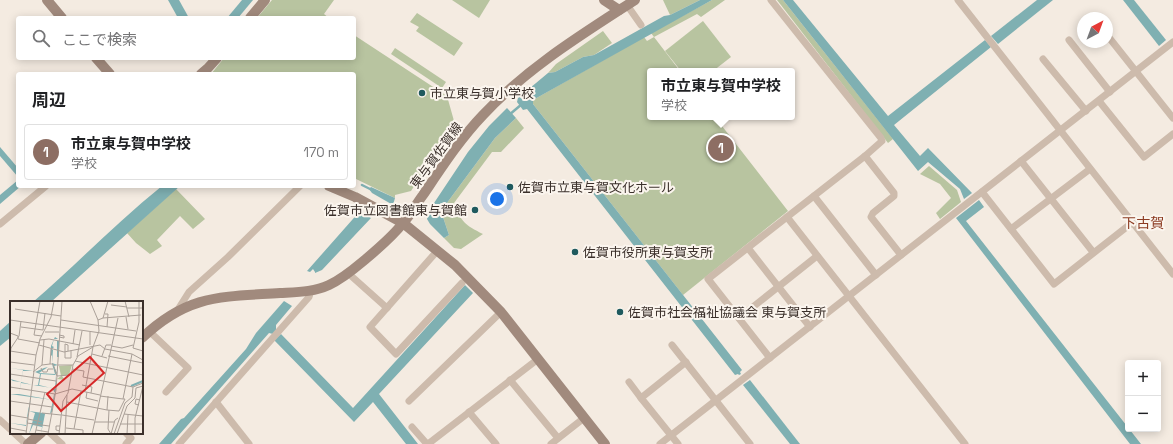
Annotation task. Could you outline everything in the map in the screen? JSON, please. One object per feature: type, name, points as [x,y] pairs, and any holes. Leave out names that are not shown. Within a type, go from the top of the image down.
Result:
[{"type":"main road","points":[[47,0],[60,16]]},
{"type":"main road","points":[[252,16],[265,0]]},
{"type":"main road","points":[[604,0],[627,5]]},
{"type":"main road","name":"東与賀佐賀線","points":[[146,335],[178,311],[200,302],[219,297],[311,291],[329,285],[350,274],[404,223],[458,143],[482,115],[539,64],[565,45],[627,5]]},
{"type":"main road","points":[[98,60],[108,72]]},
{"type":"main road","points":[[203,72],[215,60]]},
{"type":"main road","points":[[334,188],[355,197],[404,223],[438,250],[501,312],[604,444]]},
{"type":"main road","points":[[29,444],[40,434]]},
{"type":"street","points":[[770,358],[708,279],[880,145],[882,141],[771,0]]},
{"type":"street","points":[[958,0],[1173,274]]},
{"type":"street","points":[[627,5],[641,25]]},
{"type":"street","points":[[1069,40],[1110,92]]},
{"type":"street","points":[[660,444],[1173,42]]},
{"type":"street","points":[[1113,43],[1173,118]]},
{"type":"street","points":[[1043,59],[1086,111]]},
{"type":"street","points":[[1099,101],[1144,157],[1173,134]]},
{"type":"street","points":[[866,156],[894,193],[894,196],[873,213],[871,217],[901,255]]},
{"type":"street","points":[[1021,161],[1093,252]]},
{"type":"street","points":[[1011,229],[1090,168]]},
{"type":"street","points":[[0,224],[44,188]]},
{"type":"street","points":[[178,311],[189,292],[228,257],[298,188]]},
{"type":"street","points":[[982,192],[1054,284],[1133,222]]},
{"type":"street","points":[[814,196],[876,275]]},
{"type":"street","points":[[787,217],[966,444]]},
{"type":"street","points":[[748,248],[810,327]]},
{"type":"street","points":[[438,250],[370,327],[396,354],[462,283]]},
{"type":"street","points":[[738,318],[818,256]]},
{"type":"street","points":[[350,274],[387,308]]},
{"type":"street","points":[[179,444],[309,297],[311,291]]},
{"type":"street","points":[[409,400],[501,312]]},
{"type":"street","points":[[146,335],[188,368],[166,392]]},
{"type":"street","points":[[672,345],[750,444]]},
{"type":"street","points":[[412,427],[428,444],[538,359]]},
{"type":"street","points":[[641,398],[686,362]]},
{"type":"street","points":[[510,380],[558,438]]},
{"type":"street","points":[[629,382],[678,444]]},
{"type":"street","points":[[216,402],[249,444]]},
{"type":"street","points":[[469,412],[496,444]]},
{"type":"street","points":[[551,444],[584,418]]},
{"type":"street","points":[[0,420],[10,429]]},
{"type":"street","points":[[15,434],[29,444]]},
{"type":"street","points":[[51,434],[62,444]]},
{"type":"street","points":[[126,444],[131,438],[127,434]]},
{"type":"green space","points":[[272,0],[334,0],[324,14],[326,16],[259,16]]},
{"type":"green space","points":[[452,0],[490,0],[479,18]]},
{"type":"green space","points":[[663,0],[700,0],[670,15]]},
{"type":"green space","points":[[712,0],[725,0],[701,17],[697,14],[654,37],[651,33]]},
{"type":"green space","points":[[777,0],[783,0],[893,139],[888,143]]},
{"type":"green space","points":[[417,13],[463,43],[454,56],[416,31],[419,27],[410,22]]},
{"type":"green space","points":[[703,21],[731,57],[717,68],[679,68],[665,51]]},
{"type":"green space","points":[[603,31],[612,43],[594,55],[583,57],[555,72],[548,73],[556,64]]},
{"type":"green space","points":[[356,36],[447,96],[456,128],[442,143],[411,191],[395,195],[395,198],[356,179],[356,72],[213,72],[222,60],[356,60]]},
{"type":"green space","points":[[644,37],[647,41],[654,37],[678,68],[647,68],[647,120],[717,120],[788,211],[683,295],[533,104],[533,100]]},
{"type":"green space","points":[[395,48],[446,82],[442,88],[391,54]]},
{"type":"green space","points":[[516,118],[524,128],[501,152],[492,152],[454,203],[464,222],[483,234],[461,249],[454,248],[444,238],[449,235],[441,211],[495,138]]},
{"type":"green space","points":[[929,166],[957,190],[961,202],[940,219],[936,213],[951,198],[940,184],[920,174]]},
{"type":"green space","points":[[176,189],[205,219],[193,229],[180,216],[157,240],[162,246],[150,254],[136,243],[127,233]]},
{"type":"water","points":[[168,0],[179,0],[188,16],[177,16]]},
{"type":"water","points":[[242,0],[253,0],[240,16],[229,16]]},
{"type":"water","points":[[700,0],[712,0],[533,100],[533,104],[742,370],[740,372],[741,374],[739,375],[735,375],[527,109],[523,110],[517,102],[518,98],[548,73],[555,72],[583,57],[594,55],[664,16],[670,15]]},
{"type":"water","points":[[783,0],[793,0],[888,116],[985,40],[991,47],[894,125],[920,156],[928,148],[972,193],[964,199],[960,189],[928,162],[918,171]]},
{"type":"water","points":[[1037,0],[1053,0],[998,44],[991,36]]},
{"type":"water","points":[[1123,0],[1134,0],[1166,40],[1159,46]]},
{"type":"water","points":[[507,108],[516,118],[495,138],[441,211],[449,235],[444,238],[427,219],[430,209],[468,152],[489,126]]},
{"type":"water","points":[[0,147],[16,166],[16,175],[0,156]]},
{"type":"water","points":[[16,182],[16,188],[19,188],[0,204],[0,195]]},
{"type":"water","points":[[371,187],[395,198],[393,205],[372,193],[369,189]]},
{"type":"water","points":[[160,188],[178,188],[52,301],[34,301],[65,273]]},
{"type":"water","points":[[979,200],[984,207],[966,221],[1125,424],[1125,432],[1132,432],[1141,444],[1130,444],[956,218]]},
{"type":"water","points":[[360,211],[371,218],[322,270],[315,273],[313,269],[310,272],[307,271]]},
{"type":"water","points":[[465,285],[473,293],[379,394],[418,444],[406,444],[373,402],[354,422],[274,340],[281,334],[353,408]]},
{"type":"water","points":[[284,301],[292,306],[276,325],[276,331],[273,334],[269,333],[171,444],[159,444],[246,349],[256,333]]},
{"type":"water","points":[[10,322],[10,338],[0,346],[0,331]]},
{"type":"water","points":[[750,380],[800,444],[790,444],[743,385]]},
{"type":"waterway","points":[[509,115],[522,104]]},
{"type":"waterway","points":[[362,185],[372,190]]},
{"type":"place","name":"市立東与賀小学校","points":[[422,93]]},
{"type":"place","name":"市立東与賀中学校","points":[[721,148]]},
{"type":"place","name":"佐賀市立東与賀文化ホール","points":[[510,187]]},
{"type":"place","name":"佐賀市立図書館東与賀館","points":[[475,210]]},
{"type":"place","name":"佐賀市役所東与賀支所","points":[[575,252]]},
{"type":"place","name":"佐賀市社会福祉協議会 東与賀支所","points":[[620,312]]},
{"type":"district","name":"下古賀","points":[[1143,223]]}]
